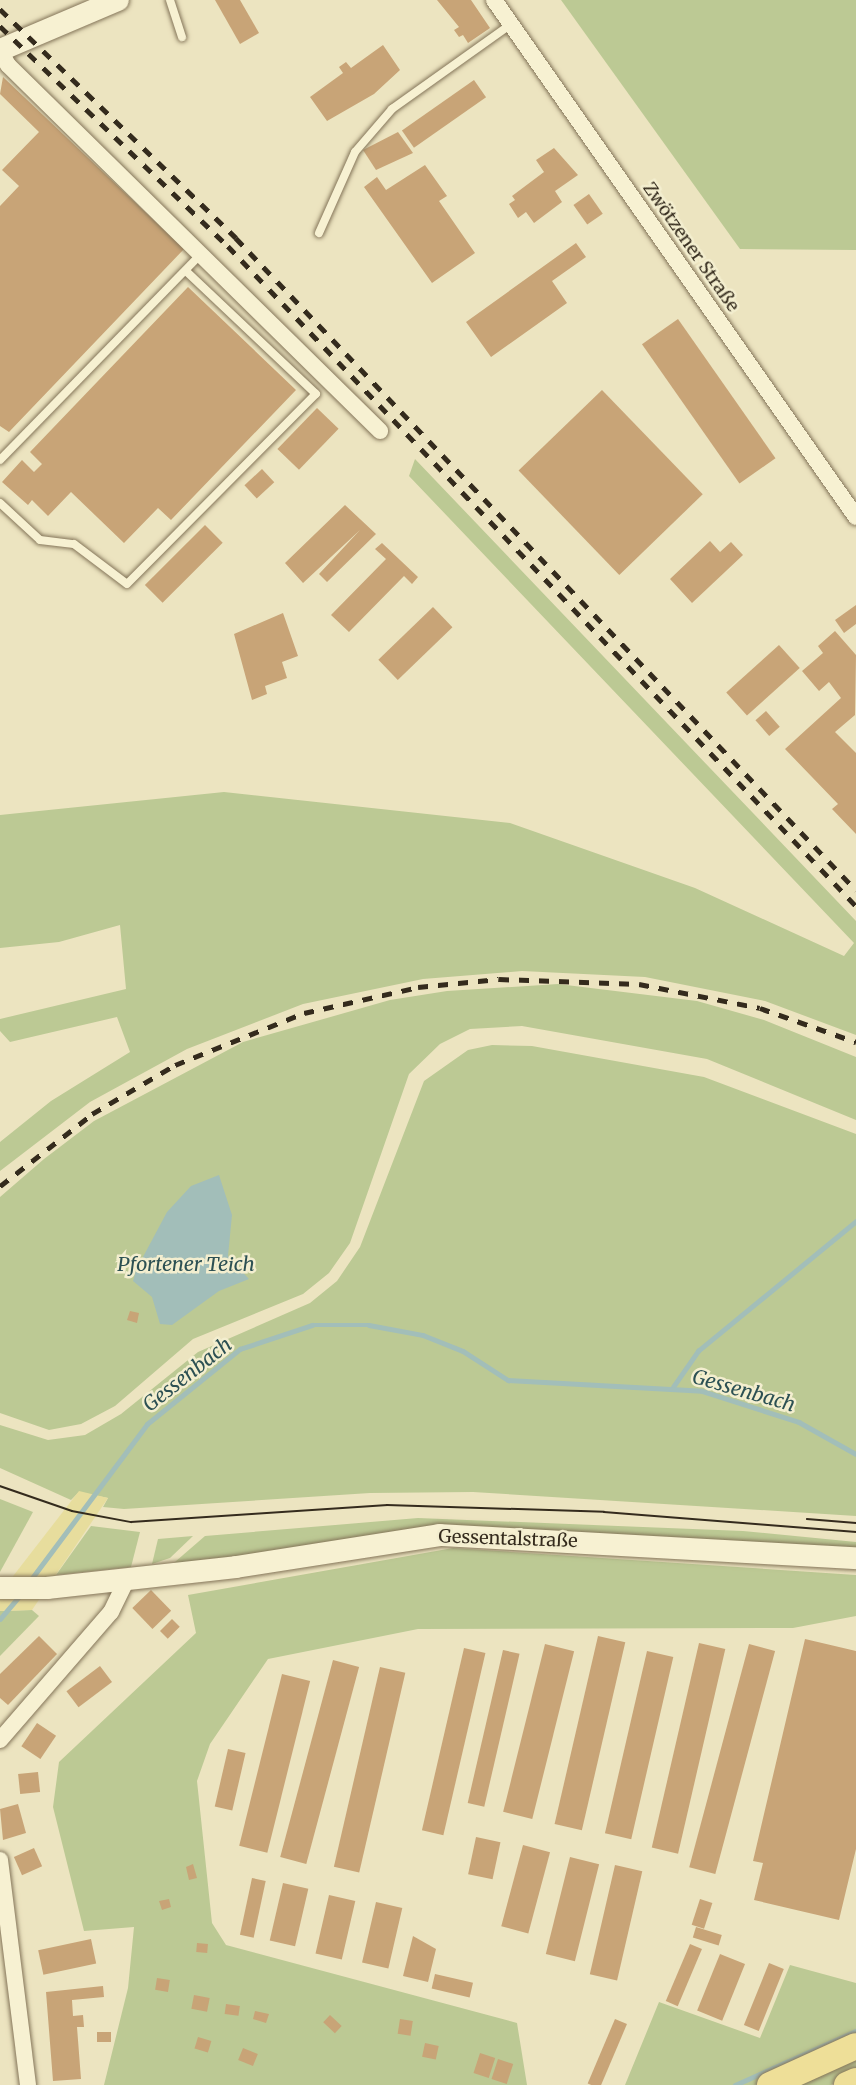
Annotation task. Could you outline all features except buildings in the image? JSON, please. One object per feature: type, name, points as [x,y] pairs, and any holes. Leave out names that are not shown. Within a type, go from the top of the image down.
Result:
[{"type":"main road","points":[[0,50],[118,0]]},
{"type":"main road","name":"Gessentalstraße","points":[[2,1588],[48,1588],[128,1579],[440,1535],[856,1558]]},
{"type":"main road","points":[[770,2085],[856,2046]]},
{"type":"main road","points":[[847,2085],[856,2081]]},
{"type":"street","name":"Zwötzener Straße","points":[[494,0],[856,517]]},
{"type":"street","points":[[0,50],[8,65],[204,251],[380,431]]},
{"type":"street","points":[[0,1740],[111,1612],[128,1579]]},
{"type":"street","points":[[0,1860],[28,2085]]},
{"type":"lane","points":[[170,0],[182,37]]},
{"type":"lane","points":[[319,233],[355,152],[392,109],[511,24]]},
{"type":"lane","points":[[0,460],[204,251]]},
{"type":"lane","points":[[0,503],[40,540],[74,544],[127,584],[316,394],[186,271]]},
{"type":"green space","points":[[561,0],[856,0],[856,250],[740,249]]},
{"type":"green space","points":[[415,459],[856,921],[856,1035],[765,1001],[645,977],[522,971],[423,979],[303,1004],[187,1049],[90,1102],[0,1171],[0,1142],[51,1101],[130,1052],[117,1017],[10,1042],[0,1031],[0,1019],[126,989],[120,925],[59,942],[0,948],[0,815],[224,792],[510,823],[695,888],[844,956],[854,943],[409,476]]},
{"type":"green space","points":[[558,984],[697,1001],[764,1020],[856,1057],[856,1120],[707,1059],[522,1026],[470,1029],[440,1044],[409,1074],[350,1243],[329,1273],[303,1294],[193,1339],[115,1406],[81,1424],[49,1430],[0,1413],[0,1197],[44,1159],[94,1121],[243,1042],[390,1000],[447,991]]},
{"type":"green space","points":[[492,1045],[532,1046],[704,1077],[856,1134],[856,1516],[473,1492],[370,1493],[124,1509],[103,1507],[108,1498],[79,1492],[71,1500],[0,1468],[0,1425],[48,1440],[85,1435],[121,1414],[198,1352],[310,1303],[337,1281],[360,1247],[424,1081],[468,1050]]},
{"type":"green space","points":[[0,1499],[33,1512],[0,1572]]},
{"type":"green space","points":[[418,1518],[743,1531],[856,1542],[856,1550],[525,1532],[168,1568],[205,1536]]},
{"type":"green space","points":[[91,1526],[140,1532],[131,1567],[56,1575]]},
{"type":"green space","points":[[193,1536],[170,1558],[152,1564],[158,1539]]},
{"type":"green space","points":[[453,1548],[856,1575],[856,1616],[793,1628],[418,1629],[268,1659],[210,1744],[197,1781],[212,1923],[226,1945],[517,2023],[527,2085],[104,2085],[128,1988],[134,1927],[84,1931],[53,1807],[59,1762],[196,1633],[188,1595]]},
{"type":"green space","points":[[32,1610],[39,1616],[0,1656],[0,1611]]},
{"type":"green space","points":[[790,1965],[856,1983],[856,2039],[755,2085],[625,2085],[659,2002],[760,2038]]},
{"type":"green space","points":[[856,2059],[856,2073],[831,2085],[799,2085]]},
{"type":"sand","points":[[79,1491],[108,1498],[32,1610],[0,1611],[0,1593]]},
{"type":"water","name":"Pfortener Teich","points":[[219,1175],[232,1215],[228,1256],[249,1279],[219,1291],[172,1325],[160,1324],[152,1297],[133,1281],[136,1270],[167,1212],[191,1186]]},
{"type":"waterway","points":[[673,1387],[698,1351],[856,1221]]},
{"type":"waterway","name":"Gessenbach","points":[[29,1582],[147,1424],[240,1349],[312,1325],[369,1325],[423,1335],[463,1351],[508,1380],[702,1391],[799,1422],[856,1454]]},
{"type":"waterway","name":"Gessenbach","points":[[0,1619],[19,1596]]},
{"type":"waterway","points":[[735,2085],[856,2031]]},
{"type":"tram line","points":[[0,1486],[72,1511],[131,1522],[387,1505],[604,1512],[856,1532]]},
{"type":"tram line","points":[[807,1519],[856,1523]]},
{"type":"railway","points":[[0,9],[236,238],[856,890]]},
{"type":"railway","points":[[0,26],[228,246],[856,906]]},
{"type":"railway","points":[[0,1186],[92,1114],[175,1065],[304,1013],[418,987],[499,979],[639,984],[760,1008],[856,1042]]}]
